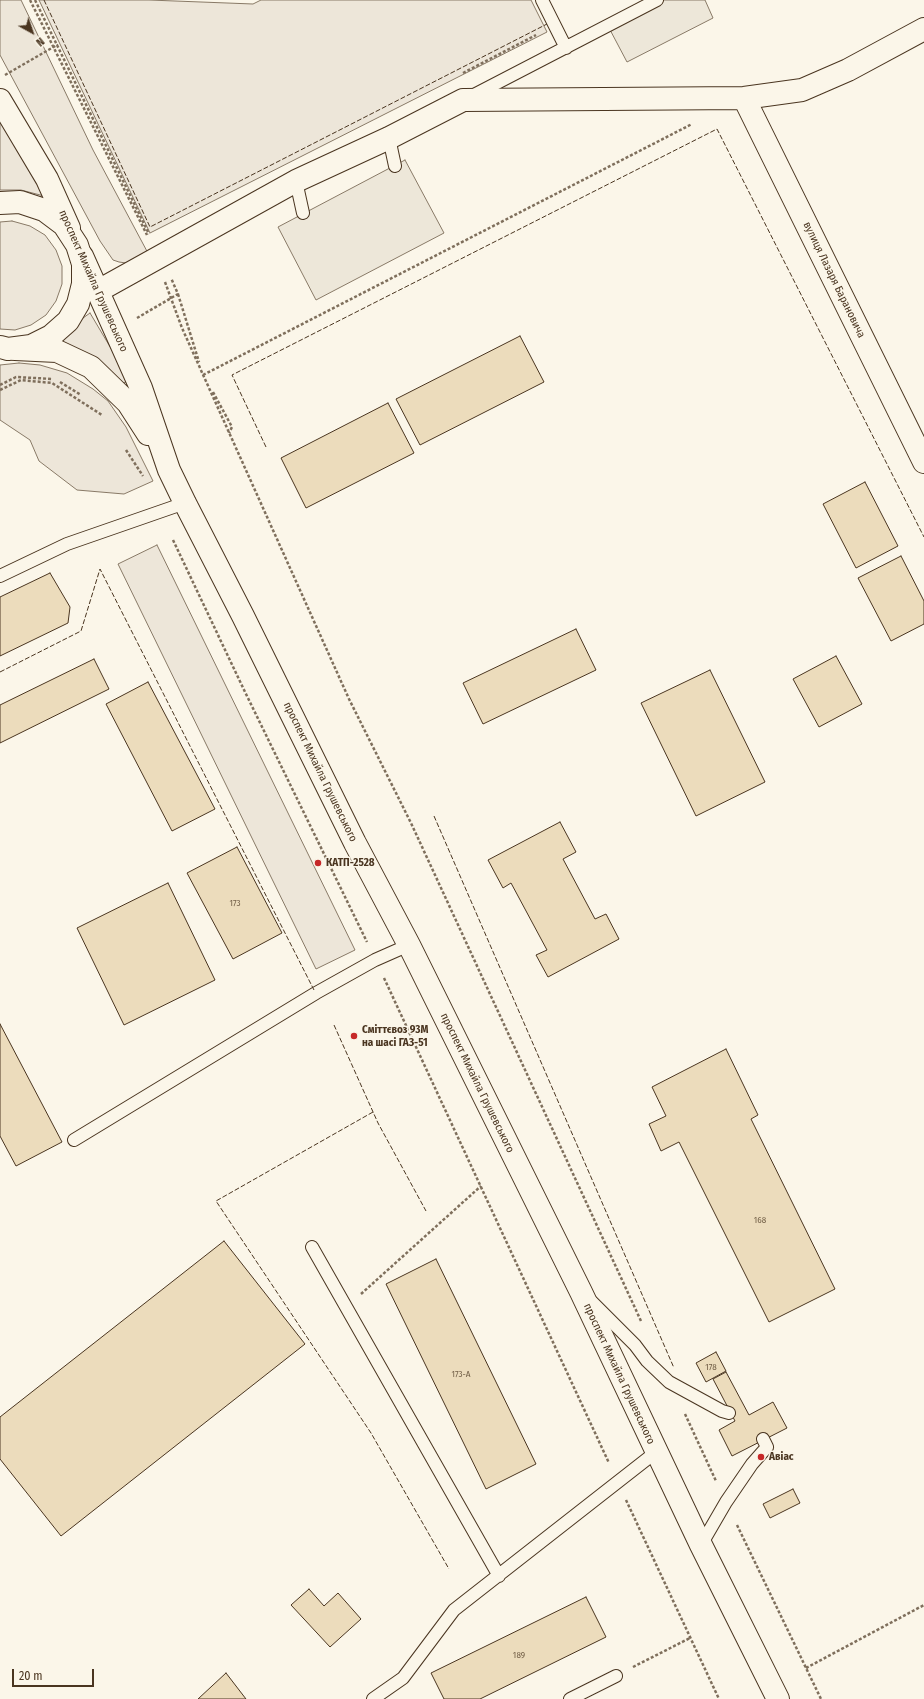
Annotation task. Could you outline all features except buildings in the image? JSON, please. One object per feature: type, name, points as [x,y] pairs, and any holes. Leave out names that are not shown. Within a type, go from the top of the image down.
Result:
[{"type":"street","points":[[3,349],[31,346],[51,336],[98,291],[296,181],[388,138],[463,100],[744,98],[802,90],[848,70],[924,29]]},
{"type":"street","name":"вулиця Лазаря Барановича","points":[[744,98],[924,462]]},
{"type":"street","name":"проспект Михайла Грушевського","points":[[0,100],[47,179],[141,388],[169,470]]},
{"type":"street","points":[[0,203],[20,202],[44,210],[64,225],[77,245],[83,264],[83,284],[78,304],[68,321]]},
{"type":"street","name":"проспект Михайла Грушевського","points":[[3,349],[58,351],[90,367],[128,402],[169,470],[243,616],[351,836],[408,945],[581,1292],[701,1545],[778,1699]]},
{"type":"lane","points":[[542,0],[566,48]]},
{"type":"lane","points":[[463,100],[657,0]]},
{"type":"lane","points":[[388,138],[395,166]]},
{"type":"lane","points":[[296,181],[303,213]]},
{"type":"lane","points":[[0,576],[66,544],[159,510],[185,503]]},
{"type":"lane","points":[[74,1140],[316,993],[375,960],[408,945]]},
{"type":"lane","points":[[312,1247],[499,1576]]},
{"type":"lane","points":[[581,1292],[635,1344],[647,1360],[669,1382],[722,1411],[729,1413]]},
{"type":"lane","points":[[701,1545],[726,1502],[752,1464],[767,1447],[763,1439]]},
{"type":"lane","points":[[373,1699],[403,1678],[454,1610],[619,1483],[656,1452]]},
{"type":"lane","points":[[570,1699],[616,1676]]},
{"type":"path","points":[[30,0],[52,47],[178,294],[203,375]]},
{"type":"path","points":[[35,0],[159,257],[171,298],[182,328],[229,433],[350,699],[414,830],[642,1324]]},
{"type":"path","points":[[458,76],[554,25]]},
{"type":"path","points":[[0,78],[57,45]]},
{"type":"path","points":[[203,375],[694,123]]},
{"type":"path","points":[[115,331],[178,294]]},
{"type":"path","points":[[52,378],[76,360]]},
{"type":"path","points":[[0,385],[16,377],[52,378],[84,397]]},
{"type":"path","points":[[0,390],[22,380],[52,384],[106,417],[101,411]]},
{"type":"path","points":[[125,448],[153,492],[159,510],[245,692],[375,960],[481,1186],[719,1699]]},
{"type":"path","points":[[346,1308],[481,1186]]},
{"type":"path","points":[[669,1382],[821,1699]]},
{"type":"path","points":[[806,1668],[924,1606]]},
{"type":"path","points":[[616,1676],[690,1638]]},
{"type":"shaded area","points":[[0,0],[21,0],[93,150],[149,255],[126,263],[119,262],[113,260],[100,241],[0,55]]},
{"type":"shaded area","points":[[39,0],[149,0],[253,4],[261,0],[531,0],[547,32],[150,233]]},
{"type":"shaded area","points":[[661,0],[705,0],[713,18],[627,62],[608,26]]},
{"type":"shaded area","points":[[0,116],[44,196],[21,190],[0,190]]},
{"type":"shaded area","points":[[405,160],[444,233],[316,300],[278,227]]},
{"type":"shaded area","points":[[12,221],[30,226],[45,235],[56,250],[62,266],[62,284],[56,301],[46,315],[31,325],[15,330],[0,329],[0,222]]},
{"type":"shaded area","points":[[90,313],[128,377],[126,382],[119,384],[63,346],[61,340],[72,326]]},
{"type":"shaded area","points":[[19,363],[40,365],[67,373],[93,389],[108,401],[126,427],[153,481],[124,494],[77,490],[39,461],[30,440],[0,420],[0,365]]},
{"type":"shaded area","points":[[157,545],[355,950],[316,969],[118,564]]},
{"type":"fence","points":[[44,0],[150,227],[547,24]]},
{"type":"fence","points":[[266,447],[232,375],[717,129],[924,537]]},
{"type":"fence","points":[[0,672],[81,631],[100,569],[314,990]]},
{"type":"fence","points":[[434,816],[674,1368]]},
{"type":"fence","points":[[334,1025],[378,1123],[426,1211]]},
{"type":"fence","points":[[373,1112],[216,1201],[371,1433],[449,1569]]},
{"type":"place","name":"КАТП-2528","points":[[318,863]]},
{"type":"place","name":"Сміттєвоз 93М на шасі ГАЗ-51","points":[[354,1036]]},
{"type":"place","name":"Авіас","points":[[761,1457]]}]
